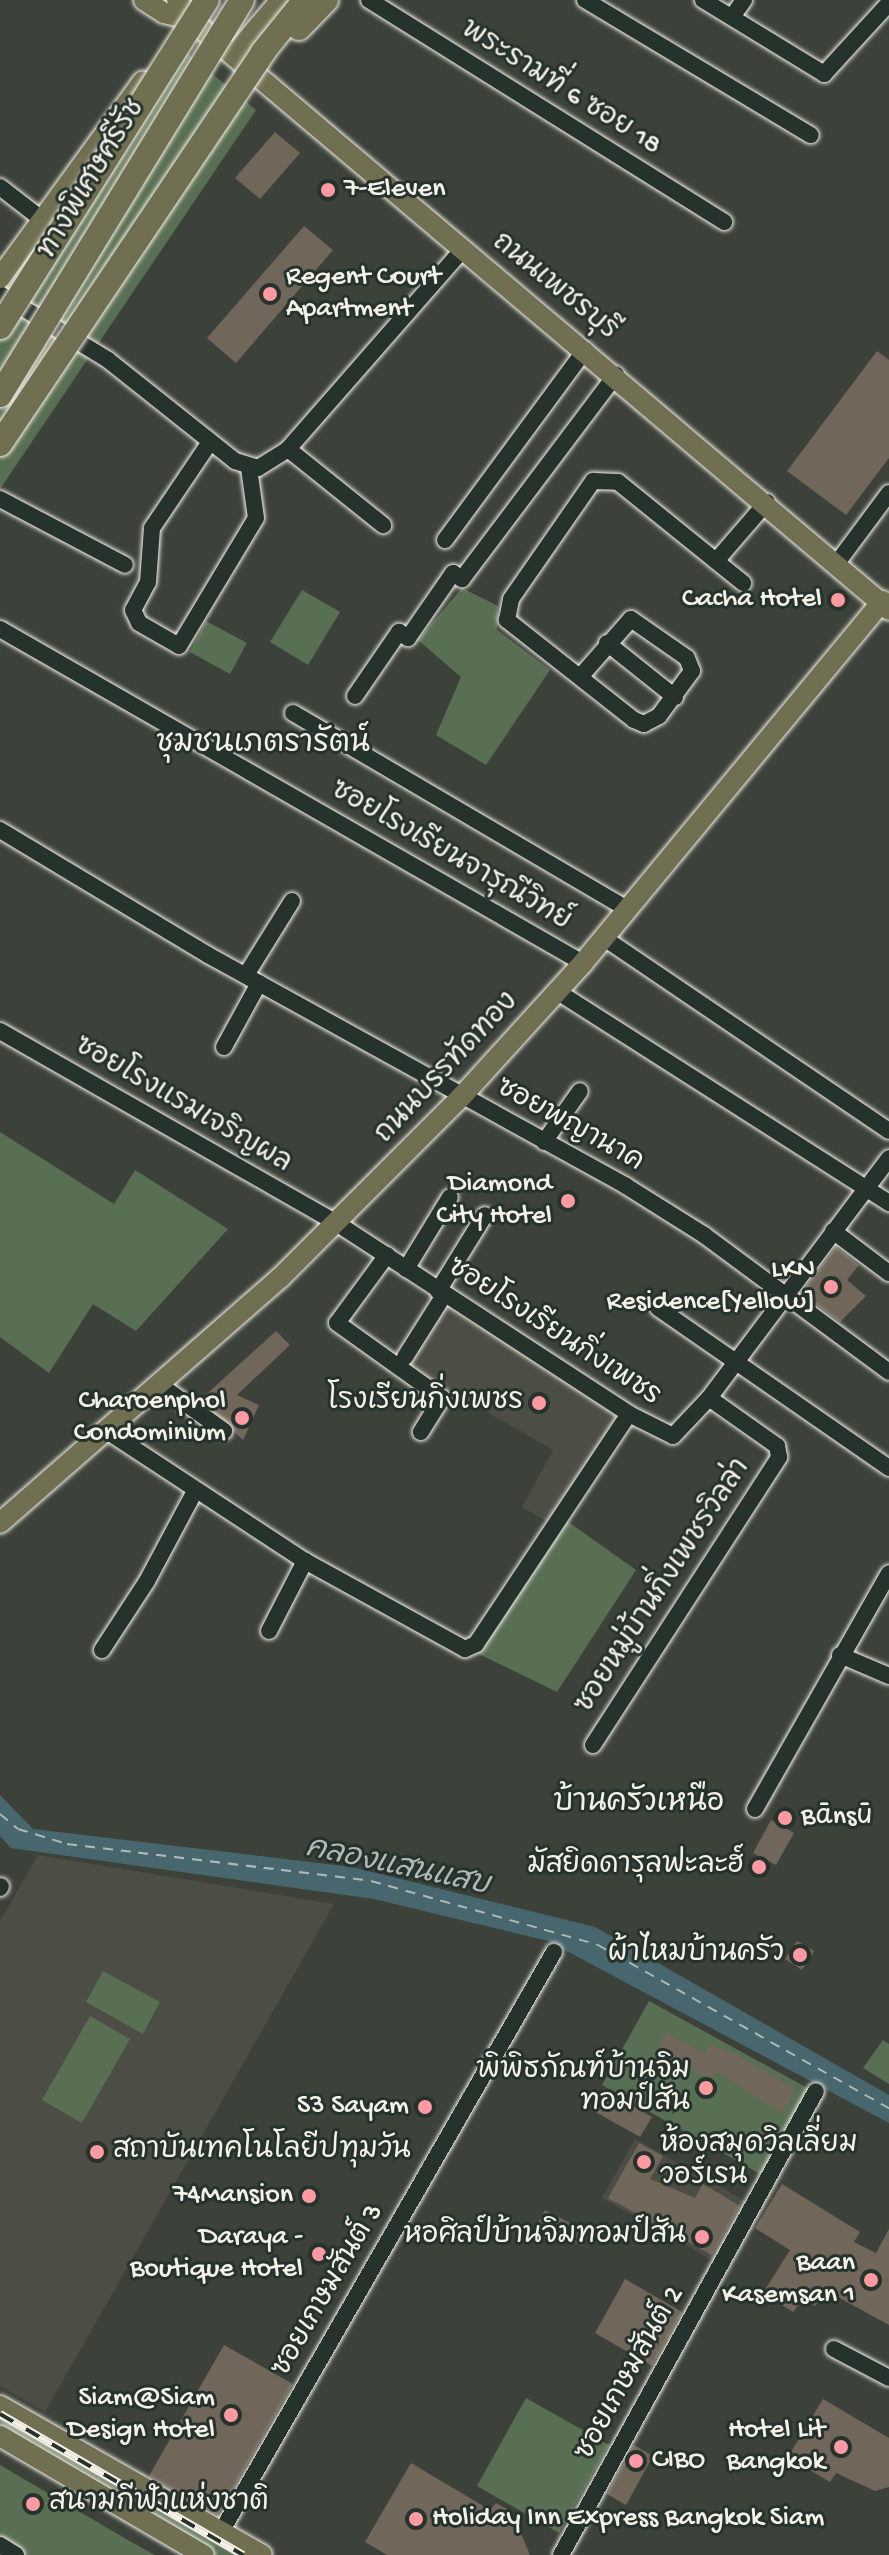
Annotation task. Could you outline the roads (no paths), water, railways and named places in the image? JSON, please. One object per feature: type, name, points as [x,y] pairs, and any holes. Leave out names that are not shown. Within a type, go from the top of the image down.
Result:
[{"type":"highway","name":"ทางพิเศษศรีรัช","points":[[0,327],[204,0]]},
{"type":"highway","name":"ทางพิเศษศรีรัช","points":[[0,395],[242,0]]},
{"type":"highway","points":[[0,444],[244,67],[305,0]]},
{"type":"highway","points":[[244,67],[326,0]]},
{"type":"main road","name":"ถนนเพชรบุรี","points":[[144,0],[164,13],[190,19]]},
{"type":"main road","name":"ถนนเพชรบุรี","points":[[177,0],[190,19],[244,67],[887,604]]},
{"type":"main road","points":[[0,278],[204,0]]},
{"type":"main road","points":[[244,67],[256,31],[281,0]]},
{"type":"main road","name":"ถนนบรรทัดทอง","points":[[0,1523],[160,1385],[338,1224],[462,1096],[558,992],[887,604]]},
{"type":"main road","points":[[0,2406],[262,2555]]},
{"type":"main road","points":[[0,2436],[204,2555]]},
{"type":"street","name":"พระรามที่ 6 ซอย 18","points":[[369,0],[724,222]]},
{"type":"street","points":[[585,0],[811,135]]},
{"type":"street","points":[[703,0],[824,74],[847,56],[889,3]]},
{"type":"street","points":[[732,17],[744,0]]},
{"type":"street","points":[[0,187],[44,221]]},
{"type":"street","points":[[249,468],[288,449],[463,249]]},
{"type":"street","points":[[0,294],[108,360],[210,442],[249,468]]},
{"type":"street","points":[[445,540],[585,350]]},
{"type":"street","points":[[355,696],[399,632],[408,638],[453,573],[462,579],[616,375]]},
{"type":"street","points":[[210,442],[152,528],[148,582],[133,610],[139,623],[179,646],[254,524],[249,468]]},
{"type":"street","points":[[288,449],[383,525]]},
{"type":"street","points":[[580,677],[631,619],[687,658],[692,671],[675,697],[644,724],[580,677],[511,626],[506,613],[593,481],[618,482],[743,583]]},
{"type":"street","points":[[837,563],[889,493]]},
{"type":"street","points":[[0,499],[125,565]]},
{"type":"street","points":[[716,561],[767,502]]},
{"type":"street","name":"ซอยโรงเรียนจารุณีวิทย์","points":[[0,629],[583,963]]},
{"type":"street","points":[[607,643],[675,697]]},
{"type":"street","points":[[293,713],[627,909]]},
{"type":"street","name":"ซอยพญานาค","points":[[0,830],[253,979],[704,1235],[782,1296],[889,1372]]},
{"type":"street","points":[[224,1047],[253,979],[292,901]]},
{"type":"street","points":[[604,938],[889,1131]]},
{"type":"street","points":[[558,992],[889,1203]]},
{"type":"street","name":"ซอยโรงแรมเจริญผล","points":[[0,1031],[338,1224]]},
{"type":"street","points":[[544,1142],[580,1091]]},
{"type":"street","name":"ซอยโรงเรียนกิ่งเพชร","points":[[338,1224],[629,1414],[673,1436],[709,1398],[782,1296],[889,1158]]},
{"type":"street","points":[[406,1269],[450,1197]]},
{"type":"street","points":[[405,1357],[485,1215]]},
{"type":"street","points":[[833,1231],[889,1273]]},
{"type":"street","points":[[387,1255],[337,1323],[442,1398],[421,1432]]},
{"type":"street","points":[[658,1308],[889,1468]]},
{"type":"street","points":[[160,1385],[224,1431]]},
{"type":"street","name":"ซอยหมู่บ้านกิ่งเพชรวิลล่า","points":[[593,1745],[779,1457],[777,1446],[709,1398]]},
{"type":"street","points":[[107,1431],[305,1561],[451,1646],[471,1648],[629,1414]]},
{"type":"street","points":[[102,1650],[147,1581],[195,1491]]},
{"type":"street","points":[[269,1631],[305,1561]]},
{"type":"street","points":[[755,1809],[889,1573]]},
{"type":"street","points":[[840,1655],[889,1676]]},
{"type":"street","name":"ซอยเกษมสันต์ 3","points":[[221,2532],[554,1952]]},
{"type":"street","name":"ซอยเกษมสันต์ 2","points":[[561,2555],[816,2091]]},
{"type":"street","points":[[834,2349],[889,2378]]},
{"type":"street","points":[[0,2545],[16,2555]]},
{"type":"water","name":"คลองแสนแสบ","points":[[0,1795],[33,1829],[352,1867],[595,1927],[889,2095],[889,2123],[548,1941],[374,1899],[11,1848],[0,1836]]},
{"type":"railway","points":[[0,2414],[243,2555]]},
{"type":"place","name":"7-Eleven","points":[[328,190]]},
{"type":"place","name":"Regent Court Apartment","points":[[270,294]]},
{"type":"place","name":"Cacha Hotel","points":[[838,600]]},
{"type":"place","name":"Diamond City Hotel","points":[[568,1201]]},
{"type":"place","name":"LKN Residence[Yellow]","points":[[831,1287]]},
{"type":"place","name":"โรงเรียนกิ่งเพชร","points":[[539,1403]]},
{"type":"place","name":"Charoenphol Condominium","points":[[242,1418]]},
{"type":"place","name":"Bānsū","points":[[785,1818]]},
{"type":"place","name":"มัสยิดดารุลฟะละฮ์","points":[[759,1867]]},
{"type":"place","name":"ผ้าไหมบ้านครัว","points":[[800,1955]]},
{"type":"place","name":"พิพิธภัณฑ์บ้านจิม ทอมป์สัน","points":[[706,2088]]},
{"type":"place","name":"S3 Sayam","points":[[425,2107]]},
{"type":"place","name":"สถาบันเทคโนโลยีปทุมวัน","points":[[97,2152]]},
{"type":"place","name":"ห้องสมุดวิลเลี่ยม วอร์เรน","points":[[644,2162]]},
{"type":"place","name":"74Mansion","points":[[309,2196]]},
{"type":"place","name":"หอศิลป์บ้านจิมทอมป์สัน","points":[[702,2237]]},
{"type":"place","name":"Daraya - Boutique Hotel","points":[[319,2254]]},
{"type":"place","name":"Baan Kasemsan 1","points":[[871,2280]]},
{"type":"place","name":"Siam@Siam Design Hotel","points":[[231,2415]]},
{"type":"place","name":"Hotel Lit Bangkok","points":[[841,2447]]},
{"type":"place","name":"CIBO","points":[[636,2461]]},
{"type":"place","name":"สนามกีฬาแห่งชาติ","points":[[33,2504]]},
{"type":"place","name":"Holiday Inn Express Bangkok Siam","points":[[416,2519]]},
{"type":"district","name":"ชุมชนเภตรารัตน์","points":[[263,746]]},
{"type":"district","name":"บ้านครัวเหนือ","points":[[639,1805]]}]
